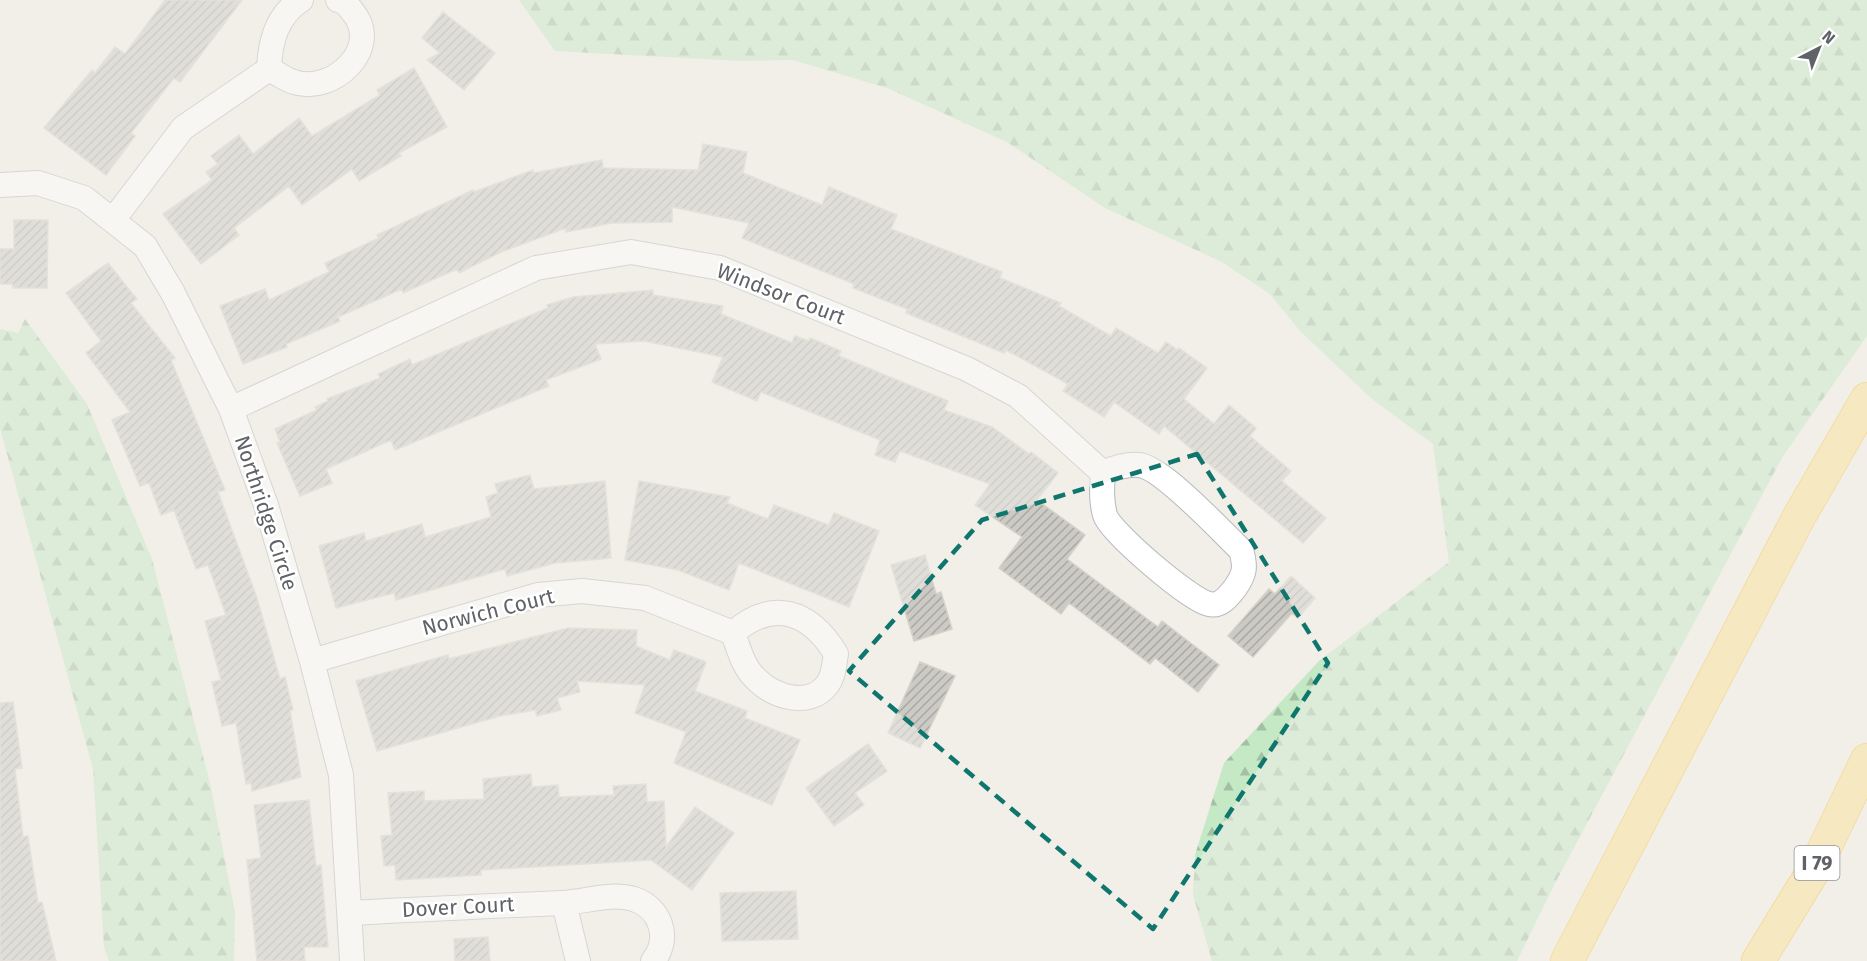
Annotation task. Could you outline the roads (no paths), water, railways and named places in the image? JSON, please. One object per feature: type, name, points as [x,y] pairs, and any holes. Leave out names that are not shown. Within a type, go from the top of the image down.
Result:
[{"type":"highway","points":[[1568,961],[1800,515],[1867,399]]},
{"type":"highway","name":"I 79","points":[[1758,961],[1815,868],[1867,760]]},
{"type":"street","points":[[269,69],[270,54],[281,17],[301,0]]},
{"type":"street","points":[[269,69],[295,83],[317,84],[339,73],[356,59],[364,38],[359,19],[343,1],[338,0]]},
{"type":"street","points":[[113,220],[183,128],[269,69]]},
{"type":"street","name":"Northridge Circle","points":[[0,185],[38,183],[84,198],[145,246],[173,293],[231,409],[266,505],[312,661],[341,775],[351,913],[352,961]]},
{"type":"street","name":"Windsor Court","points":[[231,409],[536,268],[631,252],[720,268],[967,369],[1018,396],[1103,473]]},
{"type":"street","points":[[1141,465],[1166,480],[1241,550],[1245,565],[1244,576],[1229,596],[1219,603],[1210,604],[1173,581],[1141,555],[1105,517],[1102,497],[1103,473],[1119,466],[1141,465]]},
{"type":"street","name":"Norwich Court","points":[[312,661],[537,595],[582,591],[645,598],[733,633]]},
{"type":"street","name":"Dover Court","points":[[351,913],[564,903],[614,896],[648,905],[658,915],[662,931],[661,946],[653,961]]},
{"type":"street","points":[[564,903],[578,961]]}]
